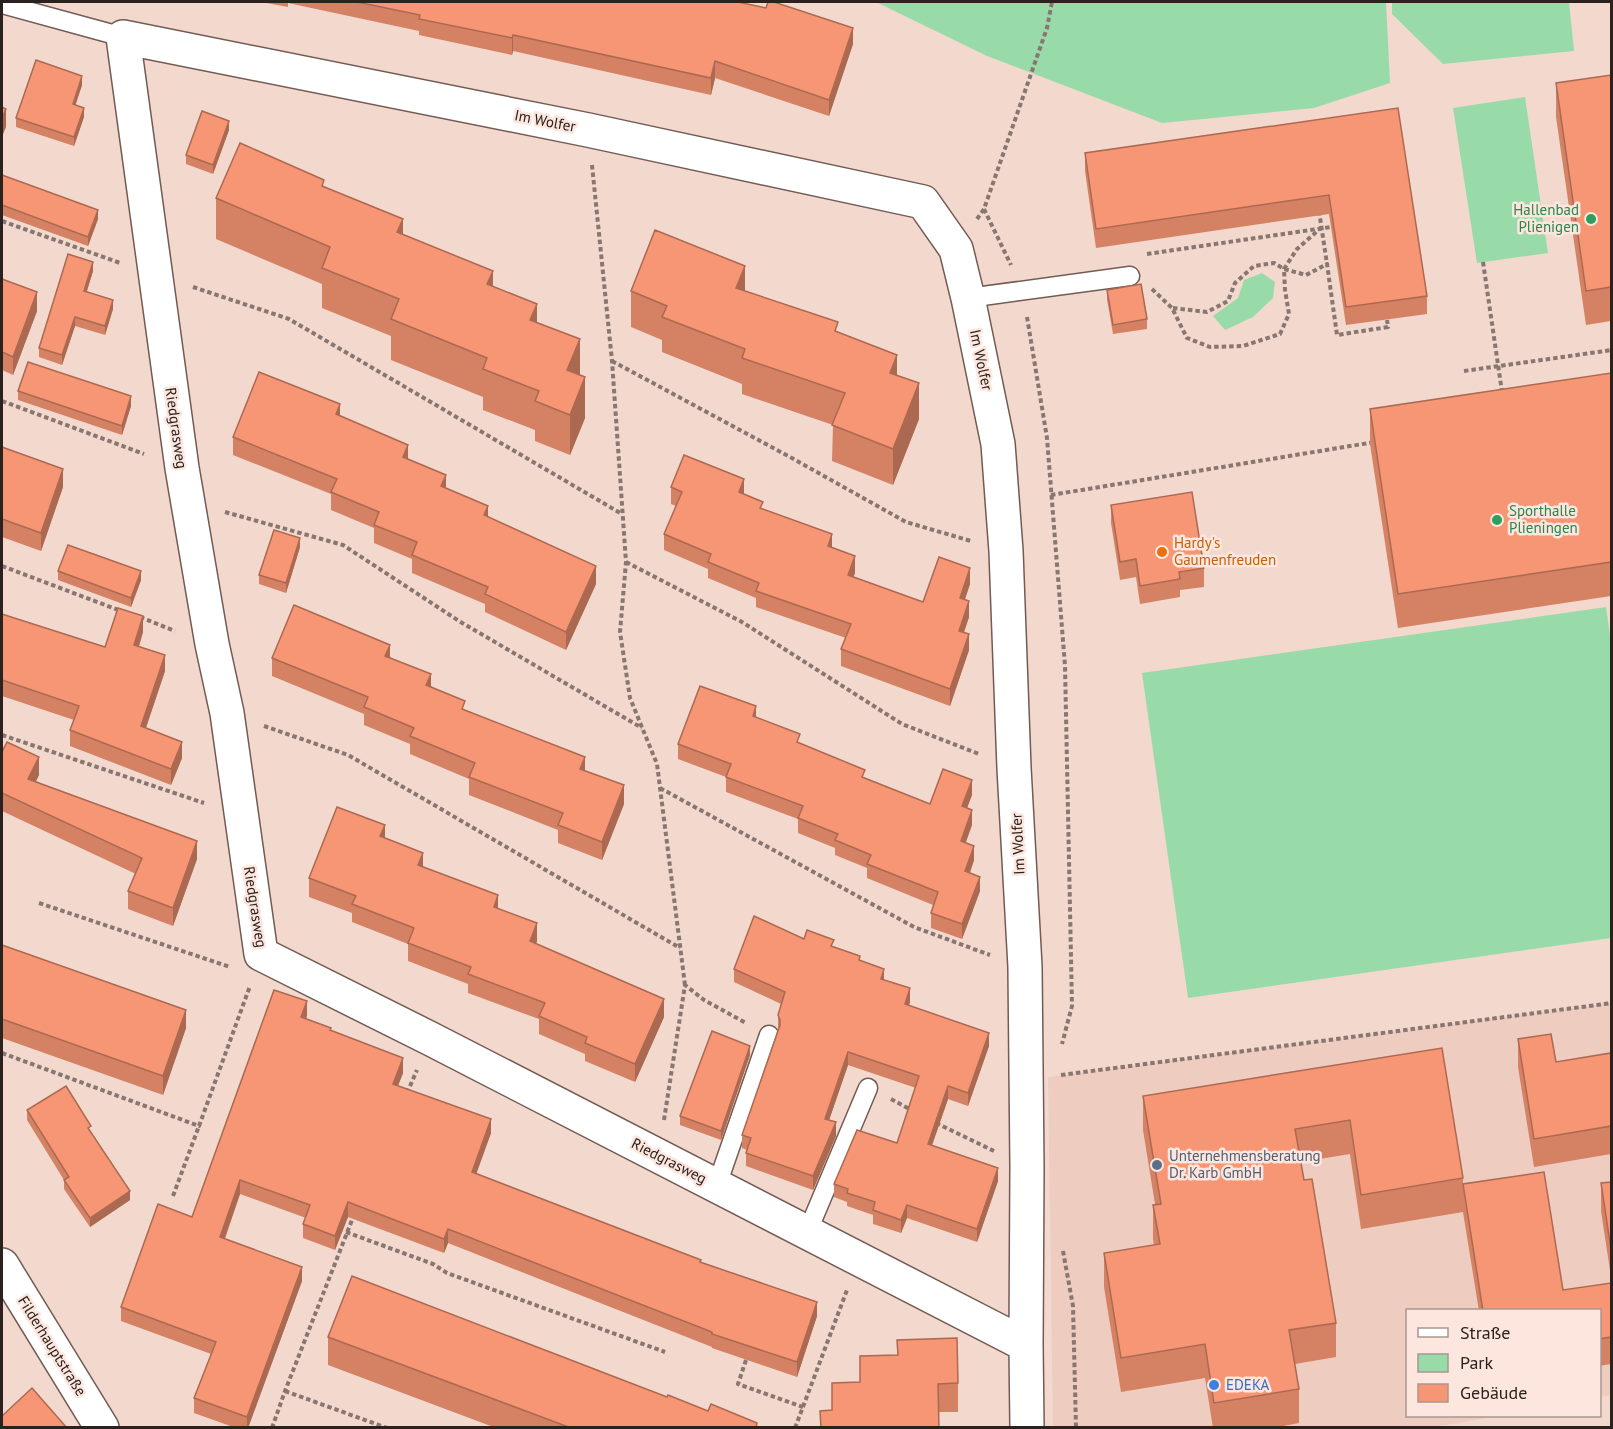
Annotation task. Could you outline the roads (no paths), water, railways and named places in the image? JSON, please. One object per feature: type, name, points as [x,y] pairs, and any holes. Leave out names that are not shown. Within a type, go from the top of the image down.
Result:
[{"type":"street","name":"Im Wolfer","points":[[123,37],[588,130],[923,202],[956,249],[998,444],[1006,551],[1014,768],[1025,967],[1026,1345]]},
{"type":"street","name":"Riedgrasweg","points":[[123,37],[187,501],[212,644],[227,713],[242,816],[257,965],[431,1039],[1026,1345]]},
{"type":"street","name":"Filderhauptstraße","points":[[2,1265],[102,1428]]},
{"type":"street","points":[[1026,1345],[1027,1428]]},
{"type":"lane","points":[[2,4],[123,37]]},
{"type":"lane","points":[[968,298],[1130,276]]},
{"type":"lane","points":[[717,1185],[768,1035]]},
{"type":"lane","points":[[807,1233],[868,1088]]},
{"type":"place","name":"Hallenbad Plienigen","points":[[1591,219]]},
{"type":"place","name":"Sporthalle Plieningen","points":[[1497,520]]},
{"type":"place","name":"Hardy's Gaumenfreuden","points":[[1162,552]]},
{"type":"place","name":"Unternehmensberatung Dr. Karb GmbH","points":[[1157,1165]]},
{"type":"place","name":"EDEKA","points":[[1214,1385]]}]
